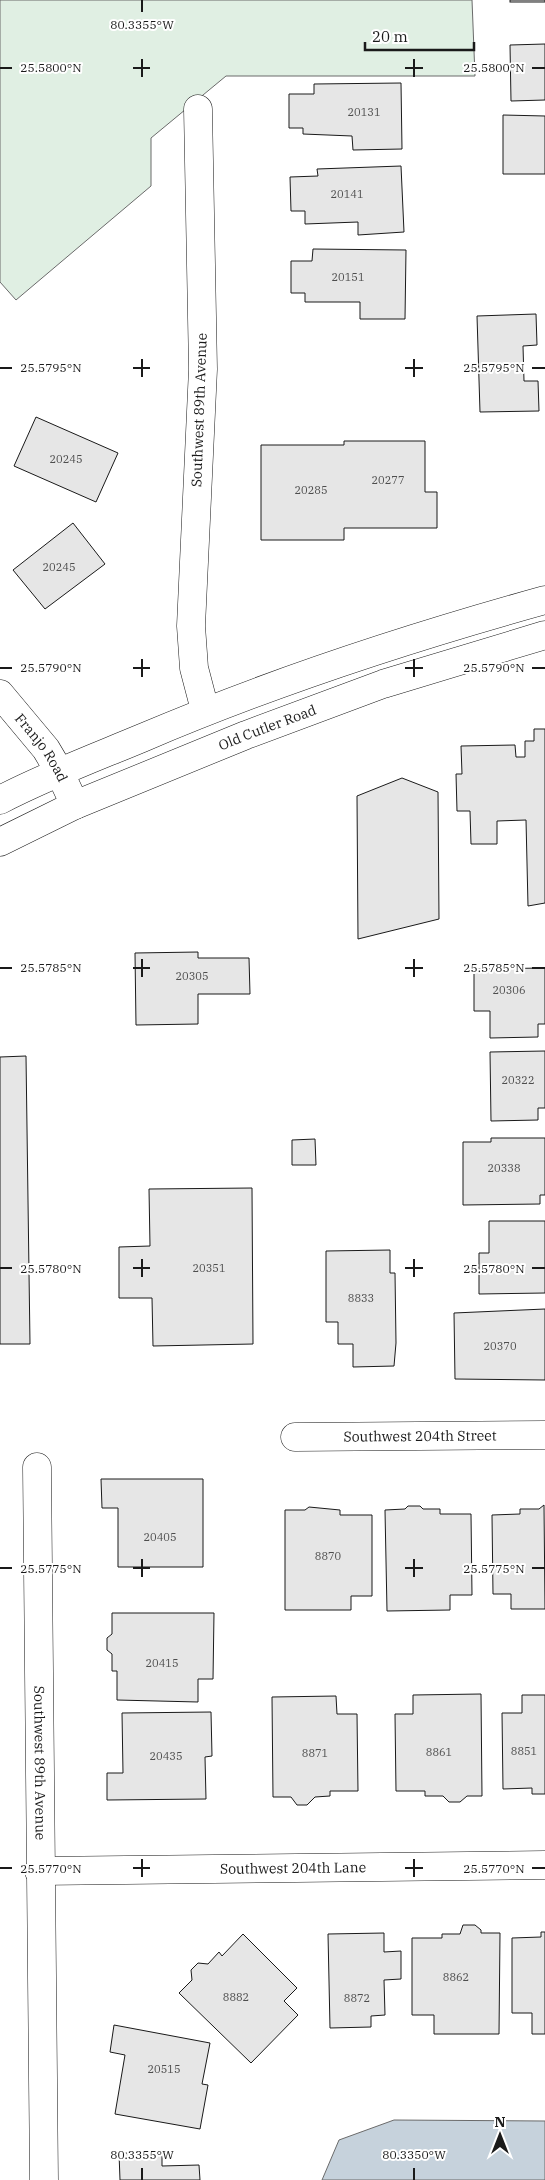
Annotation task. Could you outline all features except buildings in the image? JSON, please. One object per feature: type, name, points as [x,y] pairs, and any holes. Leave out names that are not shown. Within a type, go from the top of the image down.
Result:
[{"type":"street","name":"Southwest 89th Avenue","points":[[198,109],[203,369],[191,626],[194,668],[205,710]]},
{"type":"street","points":[[0,800],[60,771],[205,710],[452,625],[545,600]]},
{"type":"street","name":"Old Cutler Road","points":[[0,842],[75,806],[246,735],[383,684],[545,635]]},
{"type":"street","name":"Franjo Road","points":[[0,694],[46,749],[60,771],[75,806]]},
{"type":"street","name":"Southwest 204th Street","points":[[295,1437],[545,1435]]},
{"type":"street","name":"Southwest 89th Avenue","points":[[37,1467],[39,1871],[44,2180]]},
{"type":"street","name":"Southwest 204th Lane","points":[[39,1871],[545,1865]]},
{"type":"green space","points":[[0,0],[472,0],[475,76],[226,76],[151,138],[151,186],[16,300],[0,282]]},
{"type":"shaded area","points":[[394,2120],[545,2121],[545,2180],[322,2180],[339,2140]]}]
